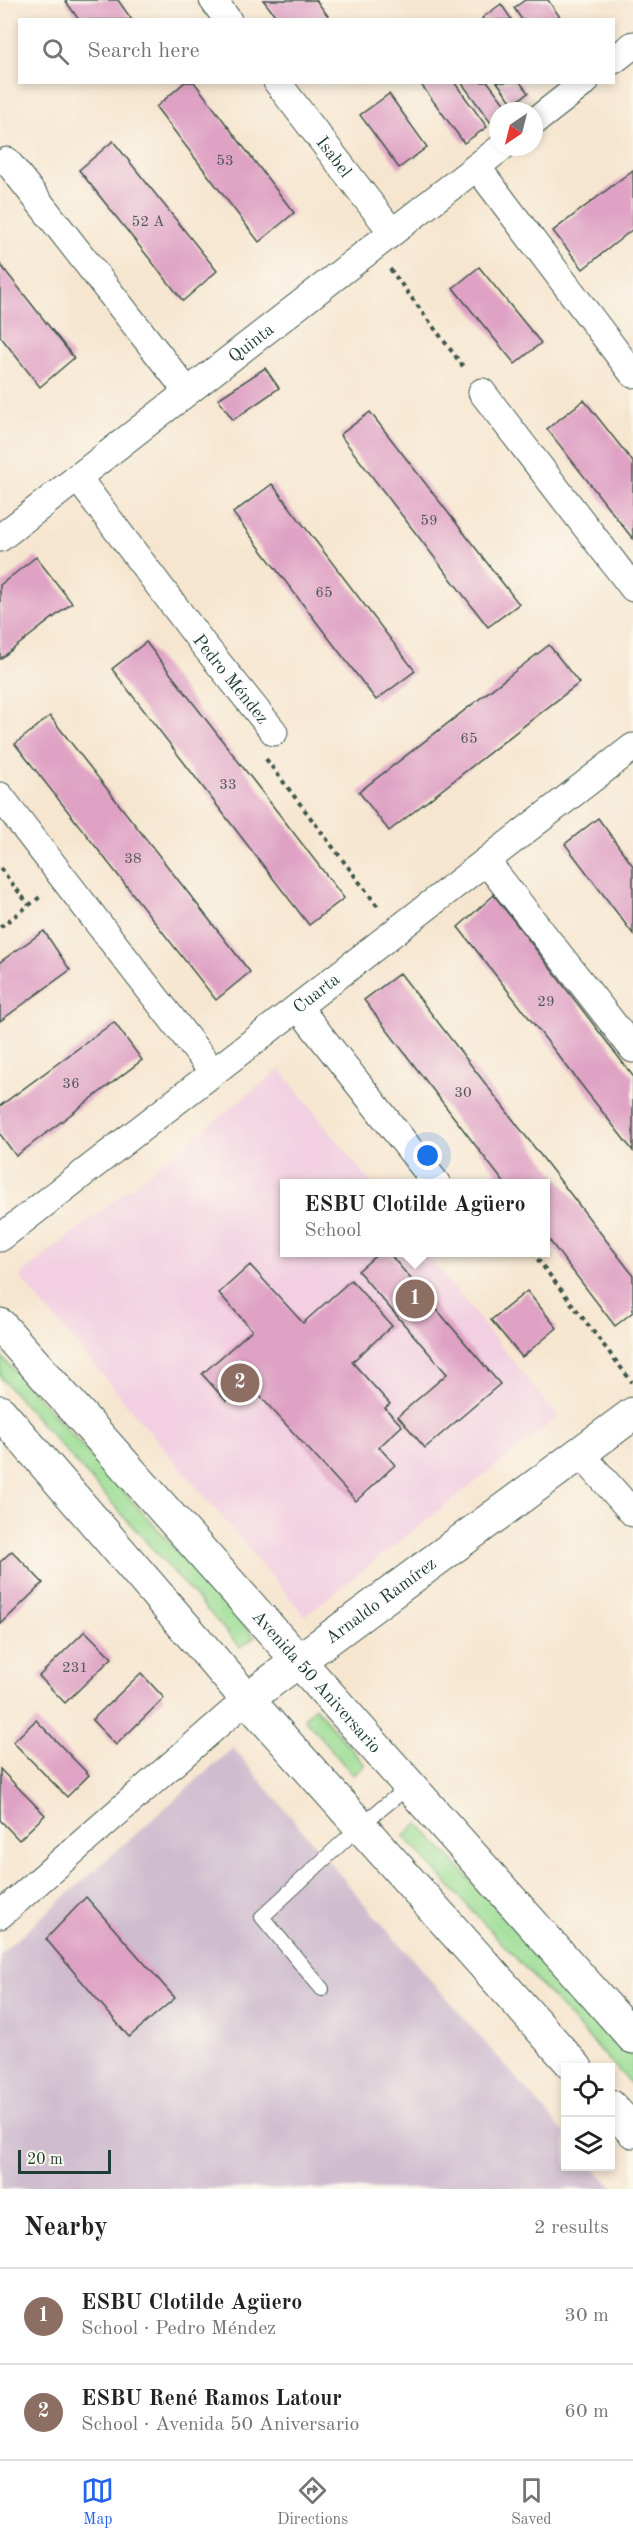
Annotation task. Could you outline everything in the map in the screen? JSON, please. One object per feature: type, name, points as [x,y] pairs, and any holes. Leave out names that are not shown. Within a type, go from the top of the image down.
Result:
[{"type":"main road","name":"Avenida 50 Aniversario","points":[[0,1325],[633,2037]]},
{"type":"main road","points":[[0,1412],[247,1699],[572,2063]]},
{"type":"main road","name":"Arnaldo Ramírez","points":[[247,1699],[633,1414]]},
{"type":"main road","points":[[615,2111],[633,2131]]},
{"type":"street","points":[[213,0],[226,18]]},
{"type":"street","points":[[615,59],[633,45]]},
{"type":"street","name":"Isabel","points":[[278,84],[383,240]]},
{"type":"street","points":[[543,115],[582,84]]},
{"type":"street","name":"Quinta","points":[[0,538],[490,156]]},
{"type":"street","points":[[7,160],[187,391]]},
{"type":"street","points":[[477,166],[633,374]]},
{"type":"street","points":[[482,392],[633,588]]},
{"type":"street","name":"Pedro Méndez","points":[[77,477],[203,644],[274,732]]},
{"type":"street","name":"Cuarta","points":[[0,1238],[633,747]]},
{"type":"street","points":[[0,796],[213,1072]]},
{"type":"street","points":[[486,861],[633,1048]]},
{"type":"street","points":[[298,1007],[433,1179]]},
{"type":"street","points":[[580,1453],[633,1513]]},
{"type":"street","name":"Arnaldo Ramírez","points":[[0,1915],[247,1699]]},
{"type":"lane","points":[[322,1989],[262,1917],[360,1826],[409,1786]]},
{"type":"path","points":[[383,240],[482,392]]},
{"type":"path","name":"Pedro Méndez","points":[[274,732],[254,744],[396,930]]},
{"type":"path","points":[[0,868],[29,905]]},
{"type":"path","points":[[0,927],[64,879]]},
{"type":"path","points":[[536,1257],[633,1383]]},
{"type":"shaded area","points":[[280,1069],[368,1179],[280,1179],[280,1257],[429,1257],[558,1417],[305,1616],[19,1276]]},
{"type":"shaded area","points":[[233,1748],[374,1915],[561,2129],[561,2171],[598,2171],[614,2189],[0,2189],[0,1954]]},
{"type":"green space","points":[[0,1355],[255,1637],[240,1647],[0,1377]]},
{"type":"green space","points":[[315,1707],[365,1765],[353,1775],[304,1718]]},
{"type":"green space","points":[[418,1823],[633,2057],[633,2086],[615,2066],[615,2063],[612,2063],[404,1836]]},
{"type":"building","points":[[65,0],[118,0],[131,18],[78,18]]},
{"type":"building","points":[[263,0],[316,0],[330,18],[277,18]]},
{"type":"building","points":[[525,0],[548,0],[561,18],[521,18],[514,8]]},
{"type":"building","points":[[501,4],[511,18],[482,18]]},
{"type":"building","points":[[183,84],[196,84],[294,213],[259,242],[156,107]]},
{"type":"building","points":[[421,84],[455,84],[487,127],[464,143]]},
{"type":"building","points":[[462,84],[490,84],[503,102],[489,102],[489,120]]},
{"type":"building","points":[[498,84],[521,84],[528,93],[516,102],[512,102]]},
{"type":"building","points":[[389,94],[427,147],[399,168],[360,115]]},
{"type":"building","points":[[113,141],[217,271],[183,301],[79,170]]},
{"type":"building","points":[[633,170],[633,229],[583,269],[553,231]]},
{"type":"building","points":[[0,264],[74,358],[40,387],[0,336]]},
{"type":"building","points":[[479,267],[541,343],[515,364],[453,288]]},
{"type":"building","points":[[265,368],[279,388],[233,420],[218,399]]},
{"type":"building","points":[[584,400],[633,462],[633,539],[547,429]]},
{"type":"building","points":[[370,412],[519,604],[488,627],[340,435]]},
{"type":"building","points":[[272,484],[415,671],[376,700],[233,513]]},
{"type":"building","points":[[36,557],[72,603],[0,659],[0,585]]},
{"type":"building","points":[[146,642],[344,898],[309,925],[112,669]]},
{"type":"building","points":[[549,645],[579,683],[389,831],[359,792]]},
{"type":"building","points":[[50,716],[250,972],[216,1000],[15,744]]},
{"type":"building","points":[[598,818],[633,866],[633,934],[565,844]]},
{"type":"building","points":[[494,895],[633,1076],[633,1151],[458,927]]},
{"type":"building","points":[[44,931],[70,970],[0,1021],[0,962]]},
{"type":"building","points":[[400,973],[633,1275],[633,1312],[615,1326],[550,1241],[550,1179],[501,1179],[364,1000]]},
{"type":"building","points":[[114,1022],[142,1060],[16,1156],[0,1134],[0,1106]]},
{"type":"building","points":[[374,1257],[392,1257],[500,1384],[425,1448],[398,1416],[447,1374],[358,1271]]},
{"type":"building","points":[[250,1265],[303,1323],[351,1280],[392,1326],[352,1362],[390,1404],[385,1408],[402,1426],[379,1447],[395,1465],[356,1501],[247,1382],[226,1401],[202,1374],[252,1330],[219,1293]]},
{"type":"building","points":[[527,1291],[557,1328],[522,1357],[491,1320]]},
{"type":"building","points":[[12,1551],[43,1583],[0,1625],[0,1562]]},
{"type":"building","points":[[85,1631],[112,1658],[65,1703],[39,1676]]},
{"type":"building","points":[[141,1673],[164,1698],[116,1745],[92,1720]]},
{"type":"building","points":[[36,1720],[89,1775],[67,1797],[13,1742]]},
{"type":"building","points":[[0,1769],[45,1815],[19,1840],[0,1820]]},
{"type":"building","points":[[86,1897],[175,1998],[129,2037],[46,1939]]},
{"type":"place","name":"ESBU Clotilde Agüero","points":[[415,1299]]},
{"type":"place","name":"ESBU René Ramos Latour","points":[[240,1383]]}]
